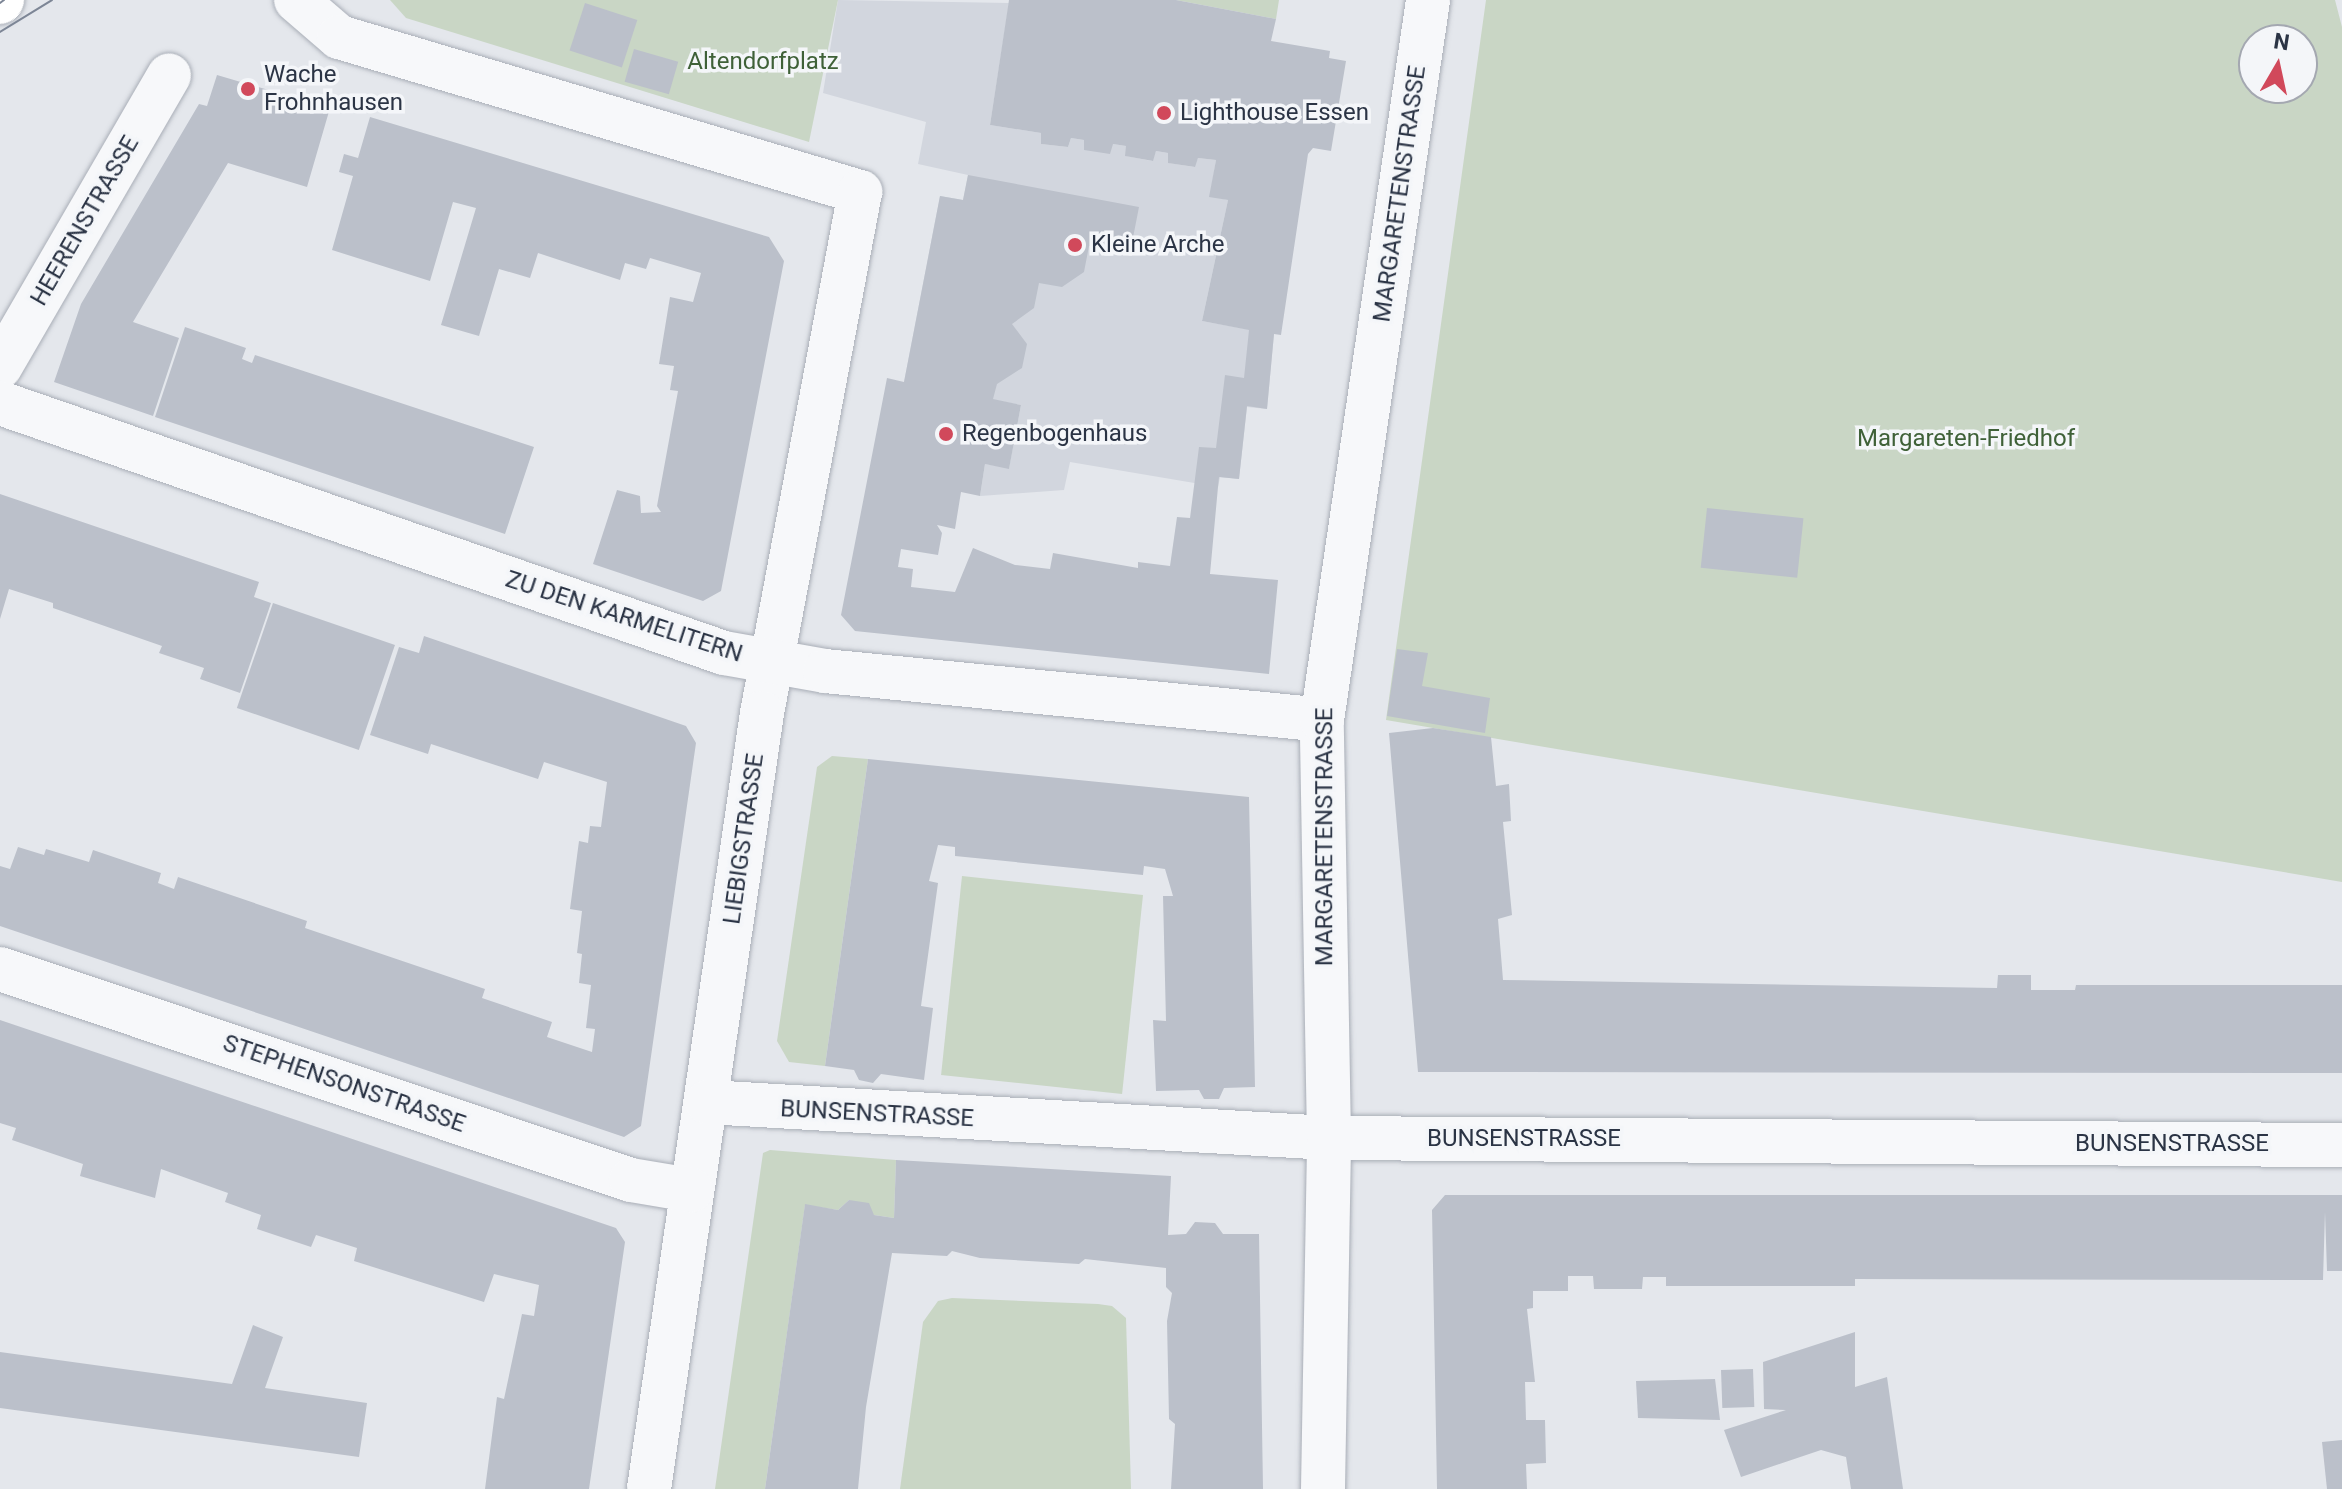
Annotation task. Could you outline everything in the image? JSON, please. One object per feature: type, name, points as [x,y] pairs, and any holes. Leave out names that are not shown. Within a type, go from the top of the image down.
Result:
[{"type":"street","name":"LIEBIGSTRASSE","points":[[296,0],[339,37],[860,192],[771,663],[649,1489]]},
{"type":"street","name":"MARGARETENSTRASSE","points":[[1323,1489],[1329,1138],[1322,720],[1428,0]]},
{"type":"street","name":"HEERENSTRASSE","points":[[0,367],[169,75]]},
{"type":"street","name":"ZU DEN KARMELITERN","points":[[0,403],[724,653],[771,663],[1322,720]]},
{"type":"street","name":"STEPHENSONSTRASSE","points":[[0,969],[631,1180],[691,1190]]},
{"type":"street","name":"BUNSENSTRASSE","points":[[707,1102],[1329,1138],[2342,1145]]},
{"type":"shaded area","name":"Kleine Arche","points":[[838,0],[1009,3],[990,125],[1041,133],[1041,144],[1068,147],[1071,138],[1084,140],[1084,150],[1113,144],[1126,146],[1126,156],[1152,161],[1156,151],[1168,153],[1169,163],[1194,167],[1198,158],[1216,160],[1210,196],[1228,200],[1202,321],[1274,334],[1267,409],[1247,407],[1239,479],[1220,477],[1218,487],[1070,462],[1064,490],[980,496],[985,464],[1009,468],[1021,405],[904,382],[940,196],[963,200],[968,175],[918,164],[926,122],[823,93]]},
{"type":"green space","name":"Altendorfplatz","points":[[390,0],[838,0],[809,142],[406,18]]},
{"type":"green space","points":[[1176,0],[1279,0],[1276,19]]},
{"type":"green space","name":"Margareten-Friedhof","points":[[1486,0],[2335,0],[2342,27],[2342,882],[1386,720]]},
{"type":"green space","points":[[832,756],[868,759],[825,1066],[789,1062],[777,1041],[817,767]]},
{"type":"green space","points":[[962,876],[1143,895],[1122,1094],[941,1075]]},
{"type":"green space","points":[[770,1150],[896,1160],[894,1218],[874,1215],[849,1200],[838,1210],[805,1205],[765,1489],[715,1489],[763,1153]]},
{"type":"green space","points":[[952,1298],[1098,1304],[1112,1306],[1126,1318],[1131,1489],[900,1489],[923,1322],[938,1301]]},
{"type":"building","points":[[1009,0],[1176,0],[1276,19],[1271,41],[1330,51],[1329,58],[1346,61],[1331,151],[1313,148],[1308,154],[1281,335],[1274,334],[1267,409],[1247,406],[1239,479],[1219,477],[1210,574],[1278,580],[1269,674],[855,631],[841,615],[887,378],[904,382],[940,196],[963,200],[968,175],[1139,207],[1130,253],[1089,246],[1084,272],[1062,287],[1039,283],[1034,308],[1012,324],[1027,344],[1022,368],[997,384],[993,399],[1021,405],[1009,469],[985,464],[980,496],[961,492],[955,529],[937,525],[942,533],[938,555],[901,549],[898,567],[913,569],[911,587],[955,592],[973,548],[1015,565],[1050,569],[1053,553],[1138,568],[1138,562],[1170,566],[1177,517],[1190,518],[1199,447],[1216,448],[1225,375],[1244,378],[1249,330],[1202,321],[1228,200],[1209,197],[1216,160],[1198,158],[1195,167],[1168,163],[1168,153],[1156,151],[1153,161],[1125,156],[1126,146],[1113,144],[1110,154],[1084,150],[1084,140],[1071,138],[1068,147],[1041,144],[1041,133],[990,125]]},
{"type":"building","points":[[585,3],[637,20],[622,68],[570,51]]},
{"type":"building","points":[[634,49],[678,62],[669,94],[625,82]]},
{"type":"building","points":[[217,75],[330,108],[307,187],[228,163],[133,322],[179,338],[153,416],[54,382],[81,304],[199,104],[207,106]]},
{"type":"building","points":[[370,117],[769,237],[784,261],[721,591],[703,601],[593,564],[617,490],[640,496],[641,513],[661,512],[657,506],[678,391],[670,390],[674,366],[659,364],[670,297],[693,302],[701,273],[650,258],[646,269],[625,263],[620,280],[538,253],[530,278],[499,269],[479,336],[441,325],[476,208],[453,202],[430,281],[332,250],[353,176],[339,172],[344,154],[358,158]]},
{"type":"building","points":[[185,327],[246,348],[242,359],[252,363],[255,355],[534,447],[505,534],[155,417]]},
{"type":"building","points":[[0,494],[259,582],[254,597],[271,603],[240,693],[200,679],[204,668],[159,653],[162,646],[53,608],[53,603],[9,589],[0,619]]},
{"type":"building","points":[[1707,508],[1803,518],[1797,578],[1701,568]]},
{"type":"building","points":[[273,603],[395,645],[359,750],[237,708]]},
{"type":"building","points":[[424,636],[686,726],[696,743],[641,1126],[624,1137],[0,926],[0,866],[10,869],[18,847],[44,855],[46,849],[89,862],[93,850],[161,873],[158,883],[174,889],[178,877],[307,921],[305,928],[485,989],[482,998],[552,1022],[547,1037],[592,1052],[595,1029],[586,1028],[591,985],[579,983],[582,954],[577,953],[582,911],[570,909],[579,841],[588,843],[590,826],[601,827],[607,782],[544,762],[538,779],[431,744],[428,754],[370,735],[399,647],[419,653]]},
{"type":"building","points":[[1397,649],[1428,653],[1422,686],[1490,698],[1485,733],[1387,716]]},
{"type":"building","points":[[1433,728],[1491,737],[1496,786],[1509,784],[1511,821],[1503,822],[1512,915],[1498,919],[1503,980],[1997,988],[1998,975],[2031,975],[2031,990],[2075,990],[2076,985],[2342,985],[2342,1073],[1418,1072],[1389,733]]},
{"type":"building","points":[[868,759],[1249,797],[1255,1087],[1224,1088],[1219,1099],[1204,1099],[1199,1090],[1156,1091],[1153,1020],[1166,1021],[1163,896],[1173,896],[1165,869],[1144,866],[1143,875],[955,856],[955,847],[938,845],[929,881],[938,883],[921,1006],[933,1008],[924,1080],[881,1074],[873,1083],[859,1080],[854,1070],[825,1066]]},
{"type":"building","points":[[0,1020],[616,1228],[625,1242],[589,1489],[485,1489],[497,1397],[504,1399],[522,1314],[534,1316],[539,1285],[494,1274],[484,1302],[354,1261],[357,1248],[316,1235],[311,1247],[257,1229],[261,1215],[225,1202],[228,1193],[161,1169],[155,1198],[80,1176],[83,1164],[12,1140],[16,1128],[0,1123]]},
{"type":"building","points":[[896,1160],[1171,1176],[1168,1235],[1186,1234],[1195,1222],[1215,1223],[1223,1234],[1259,1234],[1263,1489],[1171,1489],[1175,1424],[1169,1419],[1167,1321],[1172,1293],[1166,1287],[1166,1268],[1085,1259],[1079,1264],[980,1258],[952,1251],[947,1256],[892,1253],[866,1407],[858,1489],[765,1489],[805,1204],[838,1210],[849,1200],[869,1203],[874,1215],[894,1218]]},
{"type":"building","points":[[1445,1195],[2342,1195],[2342,1271],[2327,1271],[2325,1212],[2323,1280],[1855,1279],[1855,1286],[1666,1286],[1666,1277],[1643,1277],[1642,1289],[1594,1289],[1593,1276],[1568,1276],[1568,1291],[1533,1291],[1533,1308],[1527,1309],[1535,1382],[1525,1382],[1526,1420],[1545,1420],[1546,1463],[1526,1464],[1527,1489],[1437,1489],[1432,1210]]},
{"type":"building","points":[[253,1325],[283,1337],[265,1388],[367,1403],[359,1457],[0,1408],[0,1352],[232,1384]]},
{"type":"building","points":[[1855,1332],[1855,1387],[1887,1377],[1903,1489],[1851,1489],[1846,1457],[1821,1450],[1741,1477],[1724,1430],[1786,1410],[1764,1409],[1763,1362]]},
{"type":"building","points":[[1753,1369],[1754,1407],[1722,1408],[1721,1370]]},
{"type":"building","points":[[1715,1379],[1720,1420],[1638,1418],[1636,1381]]},
{"type":"building","points":[[2342,1440],[2342,1489],[2327,1489],[2322,1442]]},
{"type":"tram line","points":[[0,3],[4,0]]},
{"type":"tram line","points":[[0,32],[52,0]]},
{"type":"place","name":"Wache Frohnhausen","points":[[248,89]]},
{"type":"place","name":"Lighthouse Essen","points":[[1164,113]]},
{"type":"place","name":"Kleine Arche","points":[[1075,245]]},
{"type":"place","name":"Regenbogenhaus","points":[[946,434]]}]
